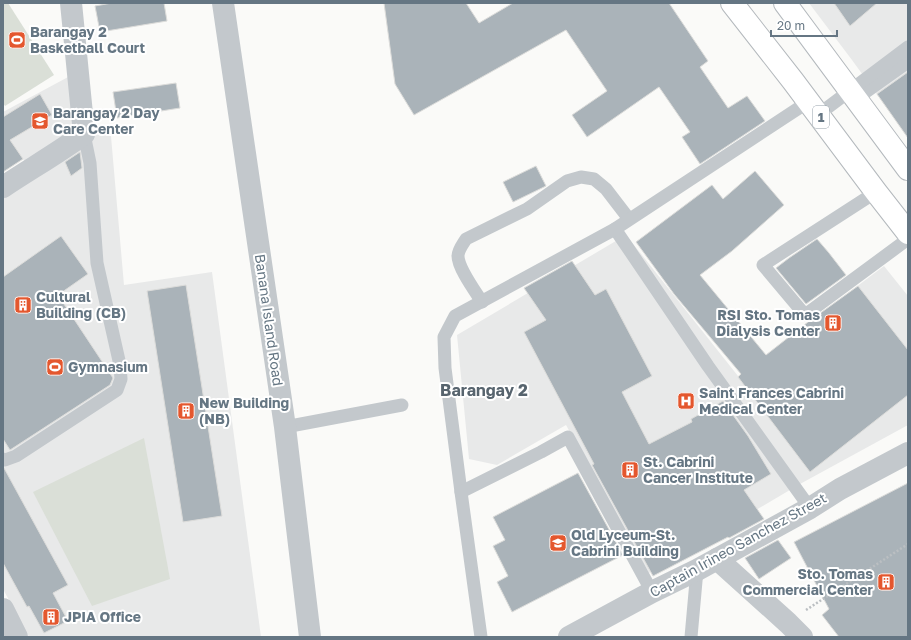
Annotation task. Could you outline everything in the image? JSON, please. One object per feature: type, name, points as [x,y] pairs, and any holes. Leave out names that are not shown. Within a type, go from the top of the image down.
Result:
[{"type":"highway","name":"1","points":[[732,3],[793,80],[908,233]]},
{"type":"highway","points":[[785,3],[908,169]]},
{"type":"street","points":[[3,187],[62,150],[84,134],[71,3]]},
{"type":"street","name":"Banana Island Road","points":[[223,3],[285,427],[310,637]]},
{"type":"street","name":"Captain Irineo Sanchez Street","points":[[569,637],[652,592],[697,570],[810,508],[840,489],[908,453]]},
{"type":"street","points":[[717,559],[795,630]]},
{"type":"street","points":[[3,609],[17,637]]},
{"type":"lane","points":[[853,95],[908,47]]},
{"type":"lane","points":[[481,637],[445,368],[444,336],[455,316],[615,229],[629,219],[814,108],[853,95],[908,62]]},
{"type":"lane","points":[[3,459],[5,460],[16,456],[117,390],[121,379],[120,365],[97,263],[90,163],[84,134]]},
{"type":"lane","points":[[482,302],[461,269],[458,257],[460,248],[466,239],[527,209],[567,181],[581,177],[594,179],[606,189],[629,219]]},
{"type":"lane","points":[[876,192],[763,265],[805,314],[908,239]]},
{"type":"lane","points":[[615,229],[708,366],[810,508]]},
{"type":"lane","points":[[285,427],[402,406]]},
{"type":"lane","points":[[461,492],[568,437],[652,592]]},
{"type":"lane","points":[[691,637],[697,570]]},
{"type":"path","points":[[795,630],[908,544]]},
{"type":"shaded area","name":"Barangay 2 Basketball Court","points":[[8,3],[54,75],[5,106],[3,103],[3,4]]},
{"type":"shaded area","points":[[809,3],[908,3],[908,137],[852,60]]},
{"type":"shaded area","name":"Barangay 2 Day Care Center","points":[[70,76],[78,129],[25,162],[3,130],[3,112]]},
{"type":"shaded area","points":[[110,125],[124,285],[212,272],[261,637],[29,637],[3,589],[3,193]]},
{"type":"shaded area","name":"Saint Frances Cabrini Medical Center","points":[[626,235],[738,376],[884,266],[908,296],[908,425],[800,484],[649,573],[566,425],[497,465],[469,459],[457,335]]},
{"type":"shaded area","points":[[144,438],[170,579],[92,606],[33,492]]},
{"type":"building","points":[[112,3],[164,3],[167,21],[100,32],[95,6]]},
{"type":"building","points":[[384,3],[466,3],[479,23],[513,3],[669,3],[708,61],[700,67],[728,108],[747,96],[765,121],[700,164],[682,137],[690,132],[659,87],[587,137],[572,115],[607,91],[566,30],[414,115],[395,84]]},
{"type":"building","points":[[834,3],[877,3],[850,26]]},
{"type":"building","points":[[908,72],[908,138],[877,94]]},
{"type":"building","points":[[176,83],[180,108],[117,118],[113,92]]},
{"type":"building","points":[[40,94],[52,115],[10,140],[23,159],[3,172],[3,117]]},
{"type":"building","points":[[80,152],[82,168],[71,176],[65,162]]},
{"type":"building","points":[[536,166],[546,186],[513,202],[503,182]]},
{"type":"building","points":[[755,171],[784,205],[732,251],[700,275],[766,355],[808,322],[858,286],[908,350],[908,395],[810,472],[738,377],[741,374],[674,294],[636,242],[712,185],[723,199]]},
{"type":"building","name":"Gymnasium","points":[[61,236],[88,274],[58,295],[113,378],[110,385],[10,450],[3,439],[3,277]]},
{"type":"building","points":[[817,239],[846,275],[806,304],[776,268]]},
{"type":"building","name":"St. Cabrini Cancer Institute","points":[[572,261],[595,295],[606,289],[652,376],[622,392],[649,444],[692,422],[691,419],[723,401],[748,436],[771,474],[744,490],[764,519],[653,576],[592,465],[594,464],[524,332],[546,320],[524,288]]},
{"type":"building","name":"New Building (NB)","points":[[186,285],[222,516],[183,522],[147,291]]},
{"type":"building","points":[[3,468],[68,585],[53,593],[68,621],[44,633],[29,606],[27,607],[3,563]]},
{"type":"building","name":"Old Lyceum-St. Cabrini Building","points":[[578,473],[623,555],[512,612],[497,582],[508,576],[493,546],[505,540],[493,517]]},
{"type":"building","points":[[908,483],[908,637],[839,637],[822,615],[829,609],[794,542]]},
{"type":"building","points":[[778,540],[791,558],[759,579],[745,558]]},
{"type":"place","name":"Barangay 2 Basketball Court","points":[[17,40]]},
{"type":"place","name":"Barangay 2 Day Care Center","points":[[40,121]]},
{"type":"place","name":"Cultural Building (CB)","points":[[23,305]]},
{"type":"place","name":"RSI Sto. Tomas Dialysis Center","points":[[833,323]]},
{"type":"place","name":"Gymnasium","points":[[55,367]]},
{"type":"place","name":"Saint Frances Cabrini Medical Center","points":[[686,401]]},
{"type":"place","name":"New Building (NB)","points":[[186,411]]},
{"type":"place","name":"St. Cabrini Cancer Institute","points":[[630,470]]},
{"type":"place","name":"Old Lyceum-St. Cabrini Building","points":[[558,543]]},
{"type":"place","name":"Sto. Tomas Commercial Center","points":[[886,582]]},
{"type":"place","name":"JPIA Office","points":[[51,617]]},
{"type":"district","name":"Barangay 2","points":[[484,390]]}]
